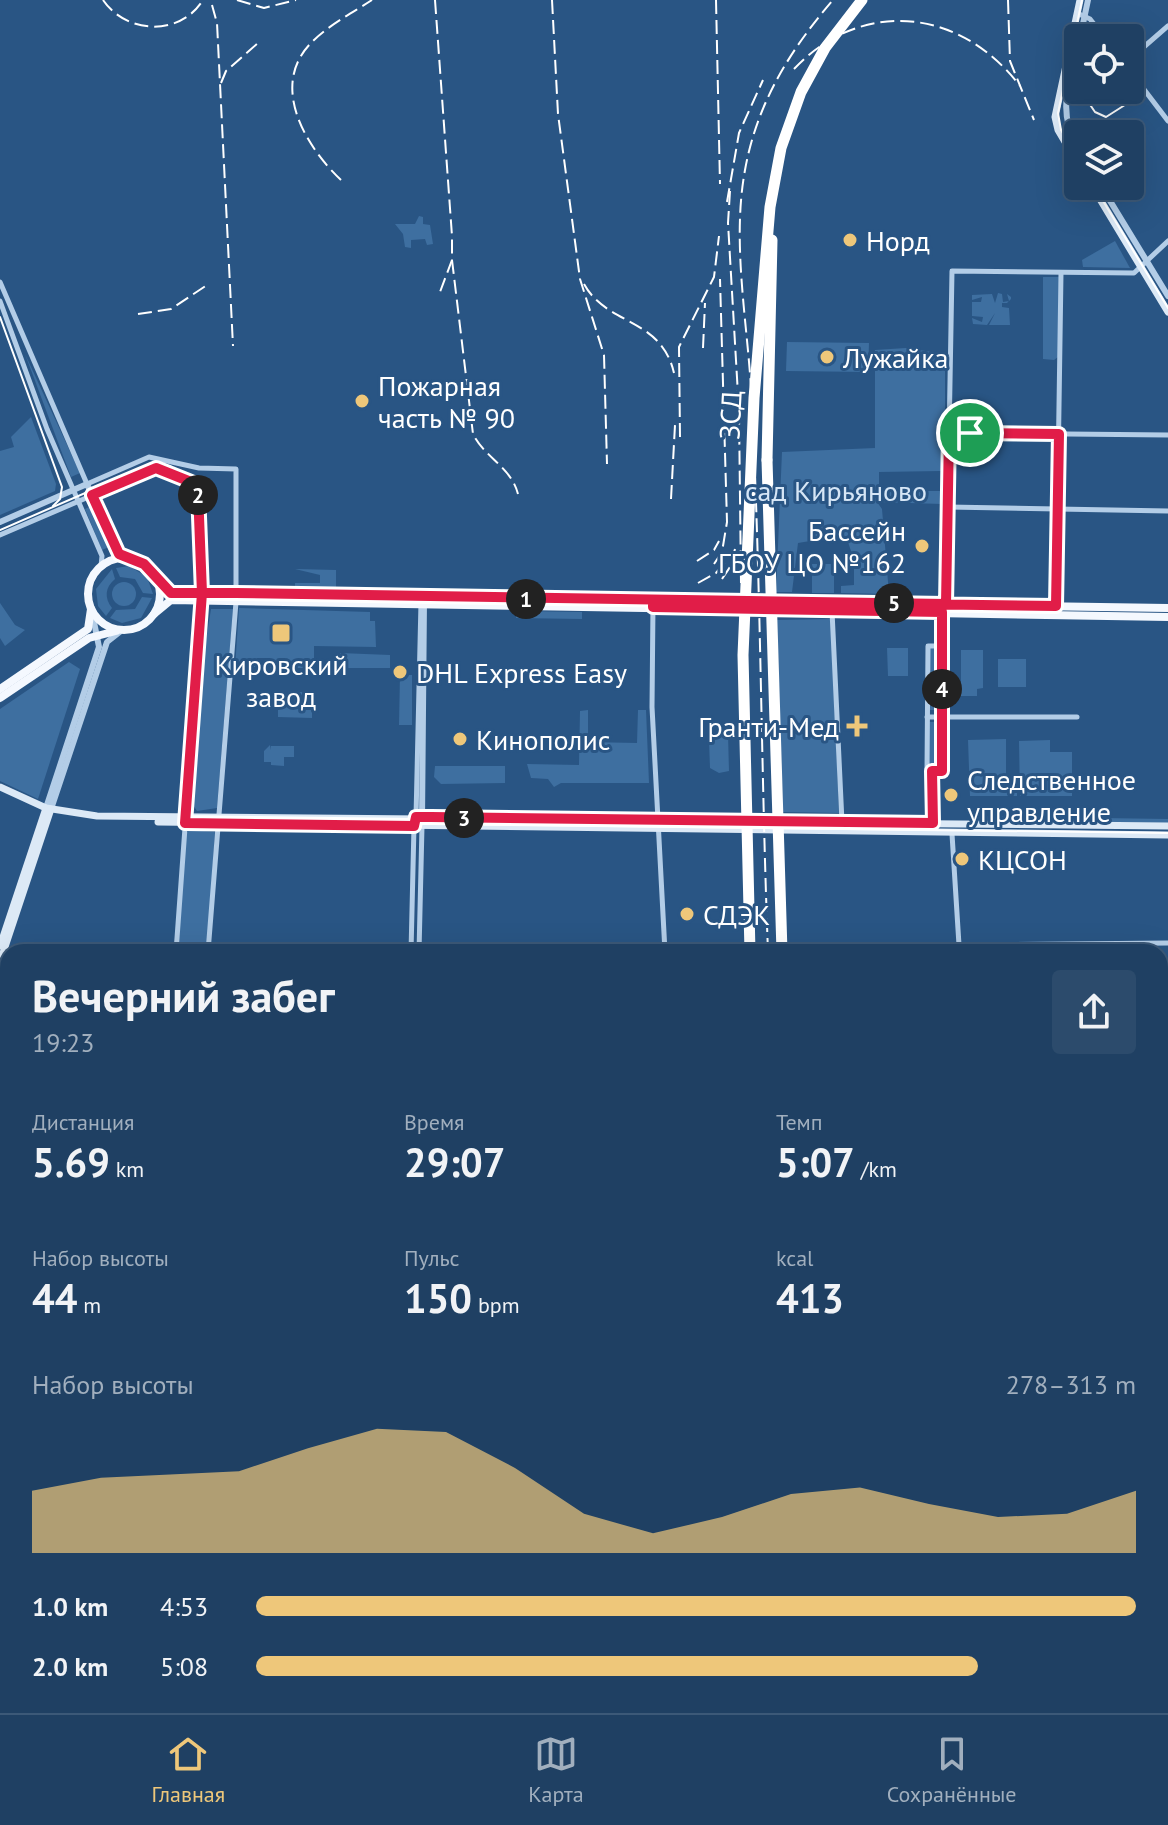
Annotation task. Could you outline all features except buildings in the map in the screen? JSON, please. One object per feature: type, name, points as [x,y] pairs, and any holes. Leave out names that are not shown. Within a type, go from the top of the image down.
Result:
[{"type":"highway","name":"ЗСД","points":[[750,944],[743,655],[756,367],[770,207],[781,148],[801,92],[825,48],[865,0]]},
{"type":"highway","name":"ЗСД","points":[[782,944],[768,491],[772,240],[780,175],[800,107],[829,50],[865,0]]},
{"type":"main road","points":[[1064,140],[1055,117],[1081,14],[1080,0]]},
{"type":"main road","points":[[1101,200],[1144,265],[1168,312]]},
{"type":"main road","points":[[0,689],[88,629],[91,609],[89,586],[101,566],[123,558],[144,564],[158,583],[171,593],[202,597]]},
{"type":"main road","points":[[154,614],[160,599],[158,583]]},
{"type":"main road","points":[[0,698],[99,635],[138,628],[168,600],[202,597],[944,608],[1168,617]]},
{"type":"main road","points":[[653,604],[832,610],[1056,606],[1168,608]]},
{"type":"main road","points":[[91,609],[103,624],[121,631]]},
{"type":"main road","points":[[0,790],[47,811],[94,820],[659,825],[952,834],[1168,835]]},
{"type":"main road","points":[[1,944],[47,811]]},
{"type":"main road","points":[[6,944],[47,811]]},
{"type":"main road","points":[[659,825],[842,822],[1168,826]]},
{"type":"street","points":[[1081,24],[1081,14],[1088,0]]},
{"type":"street","points":[[1081,14],[1091,24]]},
{"type":"street","points":[[1144,47],[1168,26]]},
{"type":"street","points":[[1144,89],[1168,121]]},
{"type":"street","points":[[1109,200],[1144,265],[1168,296]]},
{"type":"street","points":[[929,771],[942,771],[942,646],[952,271],[1131,274],[1168,241]]},
{"type":"street","points":[[1056,606],[1061,273]]},
{"type":"street","points":[[0,282],[117,552],[123,558]]},
{"type":"street","points":[[0,301],[73,490],[102,556],[101,566]]},
{"type":"street","points":[[20,356],[23,349],[31,352]]},
{"type":"street","points":[[949,433],[1168,435]]},
{"type":"street","points":[[0,522],[149,457],[199,468],[236,469],[236,597],[209,944]]},
{"type":"street","points":[[0,535],[156,468],[170,470],[195,484],[198,491],[202,597],[177,944]]},
{"type":"street","points":[[948,507],[1168,511]]},
{"type":"street","points":[[419,944],[423,602]]},
{"type":"street","points":[[653,604],[652,707],[665,944]]},
{"type":"street","points":[[47,811],[99,647],[99,635],[91,609]]},
{"type":"street","points":[[832,610],[842,822]]},
{"type":"street","points":[[47,811],[107,642],[121,631]]},
{"type":"street","points":[[933,823],[927,717],[928,646],[942,646]]},
{"type":"street","points":[[927,717],[1077,717]]},
{"type":"street","points":[[411,944],[418,822]]},
{"type":"street","points":[[952,834],[959,944]]},
{"type":"street","points":[[1064,944],[1168,943]]},
{"type":"green space","points":[[419,216],[423,217],[423,224],[430,225],[433,244],[427,245],[425,239],[411,240],[411,248],[405,247],[403,234],[395,224],[415,224]]},
{"type":"green space","points":[[1115,241],[1130,268],[1083,267],[1082,260]]},
{"type":"green space","points":[[1043,277],[1059,277],[1058,357],[1054,360],[1043,359]]},
{"type":"green space","points":[[998,293],[1002,294],[1003,302],[1009,301],[1002,303],[1002,307],[1009,308],[1010,325],[989,325],[995,313],[987,325],[973,324],[972,318],[982,322],[983,317],[972,316],[972,302],[981,302],[982,297],[972,300],[972,295],[992,294],[995,303]]},
{"type":"green space","name":"Лужайка","points":[[787,342],[869,343],[868,372],[786,371]]},
{"type":"green space","name":"сад Кирьяново","points":[[906,348],[945,354],[945,475],[941,471],[879,472],[879,491],[942,491],[942,504],[877,502],[882,509],[889,594],[841,593],[841,586],[854,585],[854,560],[848,542],[828,538],[798,543],[792,592],[776,592],[782,452],[875,448],[875,350]]},
{"type":"green space","points":[[25,354],[80,473],[71,477]]},
{"type":"green space","points":[[31,417],[56,484],[55,491],[0,515],[0,451],[14,447],[11,437]]},
{"type":"green space","points":[[93,505],[111,546],[102,550],[85,509]]},
{"type":"green space","points":[[812,564],[834,564],[834,593],[812,593]]},
{"type":"green space","points":[[129,566],[147,577],[153,594],[143,593],[135,579],[120,577],[116,568]]},
{"type":"green space","points":[[112,569],[115,579],[107,593],[112,608],[106,616],[98,606],[96,589]]},
{"type":"green space","points":[[295,569],[336,570],[336,588],[295,587],[295,583],[320,583],[320,575]]},
{"type":"green space","points":[[124,582],[133,585],[136,594],[133,603],[124,606],[115,603],[112,594],[115,585]]},
{"type":"green space","points":[[142,597],[152,598],[141,618],[122,623],[110,618],[116,610],[135,609]]},
{"type":"green space","points":[[0,603],[15,625],[25,630],[5,646],[0,638]]},
{"type":"green space","points":[[239,608],[370,612],[370,621],[375,621],[376,647],[314,646],[314,668],[270,668],[270,658],[257,658],[256,667],[235,668]]},
{"type":"green space","points":[[211,609],[233,609],[217,808],[197,811],[193,805],[204,653]]},
{"type":"green space","points":[[516,611],[582,612],[582,619],[516,618]]},
{"type":"green space","points":[[831,619],[839,813],[783,812],[777,620]]},
{"type":"green space","points":[[887,648],[908,648],[908,676],[888,676]]},
{"type":"green space","points":[[930,648],[941,649],[940,710],[929,710]]},
{"type":"green space","points":[[961,650],[983,650],[983,688],[977,689],[977,696],[961,696]]},
{"type":"green space","points":[[340,653],[390,655],[390,668],[340,668]]},
{"type":"green space","points":[[998,659],[1026,659],[1026,687],[998,687]]},
{"type":"green space","points":[[69,662],[80,669],[38,799],[0,781],[0,709]]},
{"type":"green space","points":[[400,675],[412,675],[412,725],[399,725]]},
{"type":"green space","points":[[295,692],[312,692],[312,718],[278,717],[278,702],[294,702]]},
{"type":"green space","points":[[588,710],[588,742],[637,743],[638,710],[646,710],[649,783],[561,783],[554,787],[548,779],[531,778],[527,764],[579,765],[580,711]]},
{"type":"green space","points":[[929,722],[940,722],[939,768],[928,768]]},
{"type":"green space","points":[[715,734],[728,734],[729,771],[719,773],[710,768],[709,740]]},
{"type":"green space","points":[[1006,739],[1006,789],[1017,790],[1017,796],[970,796],[968,740]]},
{"type":"green space","points":[[1050,740],[1050,752],[1072,752],[1072,796],[1020,796],[1019,741]]},
{"type":"green space","points":[[270,745],[271,750],[271,746],[294,746],[294,757],[284,757],[284,766],[264,762],[264,751]]},
{"type":"green space","points":[[435,766],[505,766],[505,783],[441,784],[434,777]]},
{"type":"green space","points":[[974,816],[1168,819],[1168,823],[974,821]]},
{"type":"green space","points":[[190,830],[215,832],[208,944],[179,944],[186,833]]},
{"type":"tram line","points":[[1064,135],[1058,113],[1082,0]]},
{"type":"tram line","points":[[1090,104],[1095,112],[1106,117],[1126,104]]},
{"type":"tram line","points":[[1102,200],[1168,308]]},
{"type":"tram line","points":[[0,317],[62,487],[60,499],[53,506]]},
{"type":"tram line","points":[[0,530],[152,464],[170,466],[198,483],[205,600],[190,808],[192,816],[200,821],[1168,833]]},
{"type":"railway","points":[[103,0],[125,20],[153,27],[181,20],[203,0]]},
{"type":"railway","points":[[237,0],[264,8],[296,0]]},
{"type":"railway","points":[[341,180],[305,133],[293,97],[293,78],[299,60],[317,37],[372,0]]},
{"type":"railway","points":[[435,0],[452,236],[452,260],[440,292]]},
{"type":"railway","points":[[552,0],[558,114],[580,279],[604,355],[607,464]]},
{"type":"railway","points":[[716,0],[720,184]]},
{"type":"railway","points":[[768,944],[755,474],[740,258],[741,199],[750,146],[767,100],[789,58],[833,0]]},
{"type":"railway","points":[[1008,0],[1010,61],[1034,120]]},
{"type":"railway","points":[[212,5],[217,23],[233,346]]},
{"type":"railway","points":[[794,69],[820,47],[848,31],[878,23],[908,21],[938,27],[968,39],[995,59],[1020,86]]},
{"type":"railway","points":[[221,83],[226,71],[258,43]]},
{"type":"railway","points":[[727,202],[739,133],[763,80]]},
{"type":"railway","points":[[730,191],[728,223],[739,412],[741,583]]},
{"type":"railway","points":[[680,437],[679,347],[714,277],[719,236]]},
{"type":"railway","points":[[452,260],[473,434],[504,469],[518,494]]},
{"type":"railway","points":[[714,564],[722,552],[727,522],[720,279]]},
{"type":"railway","points":[[584,284],[606,308],[658,341],[674,373]]},
{"type":"railway","points":[[138,314],[171,309],[207,285]]},
{"type":"railway","points":[[703,348],[705,303]]},
{"type":"railway","points":[[671,499],[675,425]]},
{"type":"railway","points":[[697,561],[714,550],[719,541]]},
{"type":"railway","points":[[722,579],[730,567],[735,549]]},
{"type":"railway","points":[[698,583],[716,573],[726,561]]},
{"type":"place","name":"Норд","points":[[850,240]]},
{"type":"place","name":"Лужайка","points":[[827,357]]},
{"type":"place","name":"Пожарная часть № 90","points":[[362,401]]},
{"type":"place","name":"Бассейн ГБОУ ЦО №162","points":[[922,546]]},
{"type":"place","name":"Кировский завод","points":[[281,633]]},
{"type":"place","name":"DHL Express Easy","points":[[400,672]]},
{"type":"place","name":"Гранти-Мед","points":[[857,726]]},
{"type":"place","name":"Кинополис","points":[[460,739]]},
{"type":"place","name":"Следственное управление","points":[[951,795]]},
{"type":"place","name":"КЦСОН","points":[[962,859]]},
{"type":"place","name":"СДЭК","points":[[687,914]]},
{"type":"route","points":[[970,433],[949,433],[946,604],[809,603],[645,600],[456,598],[236,593],[215,593],[202,593],[171,593],[161,587],[144,564],[119,554],[92,495],[156,468],[170,470],[195,484],[198,491],[202,593],[185,823],[414,826],[416,817],[933,823],[932,771],[942,771],[942,612],[653,607],[653,600],[809,603],[1056,606],[1059,434],[970,433]]}]
